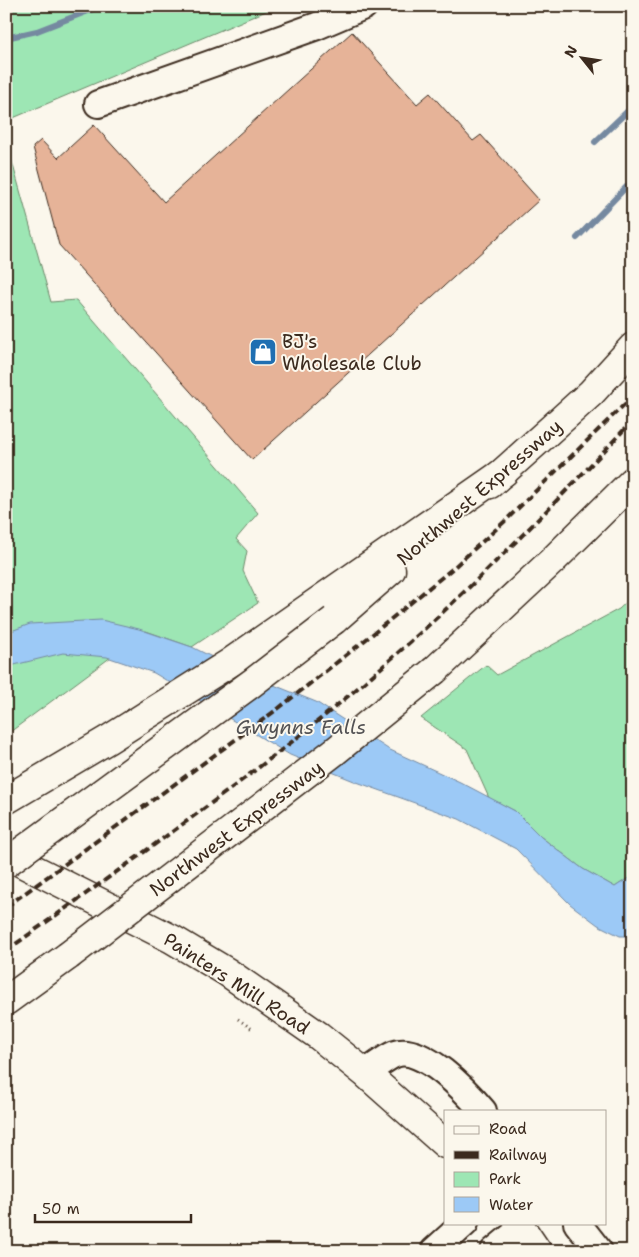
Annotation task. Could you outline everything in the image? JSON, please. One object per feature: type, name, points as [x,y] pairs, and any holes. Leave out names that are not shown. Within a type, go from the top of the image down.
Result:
[{"type":"main road","name":"Northwest Expressway","points":[[6,863],[252,683],[334,620],[504,472],[591,393],[633,348]]},
{"type":"main road","points":[[6,800],[117,734],[231,662],[504,472]]},
{"type":"main road","name":"Northwest Expressway","points":[[6,1001],[68,956],[334,752],[435,670],[552,561],[633,481]]},
{"type":"main road","name":"Painters Mill Road","points":[[6,855],[172,939],[266,997],[365,1073],[444,1143]]},
{"type":"main road","points":[[520,1226],[537,1251]]},
{"type":"street","points":[[98,104],[316,26],[364,6]]},
{"type":"street","points":[[365,1073],[395,1054],[409,1052],[434,1064],[475,1101],[482,1110]]},
{"type":"street","points":[[434,1251],[464,1224]]},
{"type":"street","points":[[578,1224],[600,1251]]},
{"type":"street","points":[[494,1251],[520,1226]]},
{"type":"path","points":[[238,1019],[252,1029]]},
{"type":"green space","points":[[6,6],[278,6],[6,121]]},
{"type":"green space","points":[[6,140],[51,302],[76,300],[258,513],[236,539],[247,551],[243,571],[258,603],[192,647],[146,631],[6,735]]},
{"type":"green space","points":[[633,596],[633,875],[615,887],[583,869],[541,837],[515,811],[489,798],[467,749],[421,718],[486,665],[497,675],[619,609]]},
{"type":"water","name":"Gwynns Falls","points":[[101,620],[139,629],[192,647],[244,673],[316,702],[388,749],[460,782],[515,811],[541,837],[583,869],[615,887],[633,875],[633,936],[620,936],[598,925],[570,904],[516,849],[459,819],[354,781],[290,755],[154,673],[107,657],[63,653],[6,667],[6,633],[30,624]]},
{"type":"building","name":"BJ's Wholesale Club","points":[[352,32],[417,104],[430,93],[473,141],[481,135],[539,200],[252,460],[59,245],[33,147],[41,140],[58,158],[94,125],[164,202]]},
{"type":"waterway","points":[[6,38],[37,31],[101,6]]},
{"type":"waterway","points":[[595,142],[633,106]]},
{"type":"waterway","points":[[577,238],[633,180]]},
{"type":"railway","points":[[6,907],[279,708],[369,637],[452,569],[504,522],[633,396]]},
{"type":"railway","points":[[6,951],[230,789],[347,697],[474,583],[555,503],[633,420]]},
{"type":"place","name":"BJ's Wholesale Club","points":[[263,352]]}]
